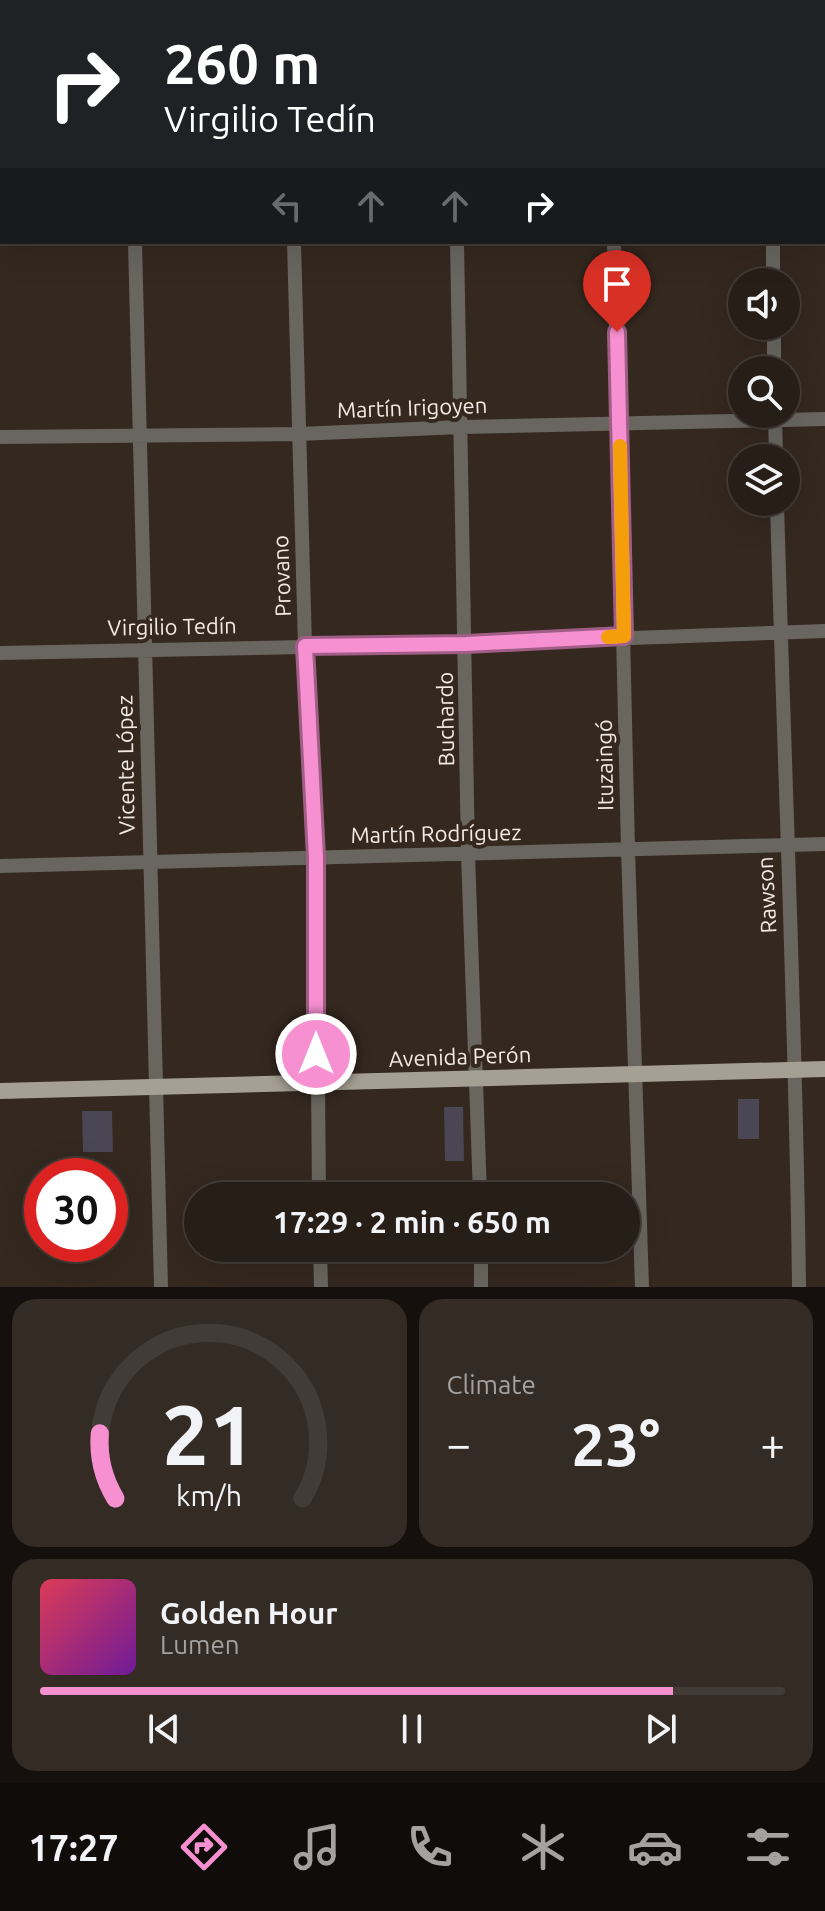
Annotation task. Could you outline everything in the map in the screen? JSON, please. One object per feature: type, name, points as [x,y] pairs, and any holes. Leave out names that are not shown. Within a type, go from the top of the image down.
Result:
[{"type":"main road","name":"Avenida Perón","points":[[0,1091],[825,1069]]},
{"type":"street","name":"Vicente López","points":[[135,244],[161,1287]]},
{"type":"street","name":"Provano","points":[[294,244],[305,646],[316,857],[319,1182]]},
{"type":"street","name":"Buchardo","points":[[457,244],[468,854],[480,1182]]},
{"type":"street","name":"Ituzaingó","points":[[614,244],[642,1287]]},
{"type":"street","points":[[773,244],[773,268]]},
{"type":"street","name":"Martín Irigoyen","points":[[800,418],[825,419]]},
{"type":"street","name":"Martín Irigoyen","points":[[0,437],[299,434],[728,420]]},
{"type":"street","name":"Rawson","points":[[777,516],[786,845],[796,1070],[799,1287]]},
{"type":"street","name":"Virgilio Tedín","points":[[0,653],[466,644],[825,631]]},
{"type":"street","name":"Martín Rodríguez","points":[[0,866],[825,844]]},
{"type":"street","points":[[320,1262],[321,1287]]},
{"type":"street","points":[[481,1262],[481,1287]]},
{"type":"building","points":[[738,1099],[759,1099],[759,1139],[738,1139]]},
{"type":"building","points":[[444,1107],[463,1107],[464,1161],[445,1161]]},
{"type":"building","points":[[82,1111],[112,1111],[113,1152],[83,1152]]},
{"type":"slow traffic","points":[[608,637],[624,636],[620,446]]},
{"type":"route","points":[[316,1054],[316,857],[305,646],[466,644],[624,636],[617,332]]}]
